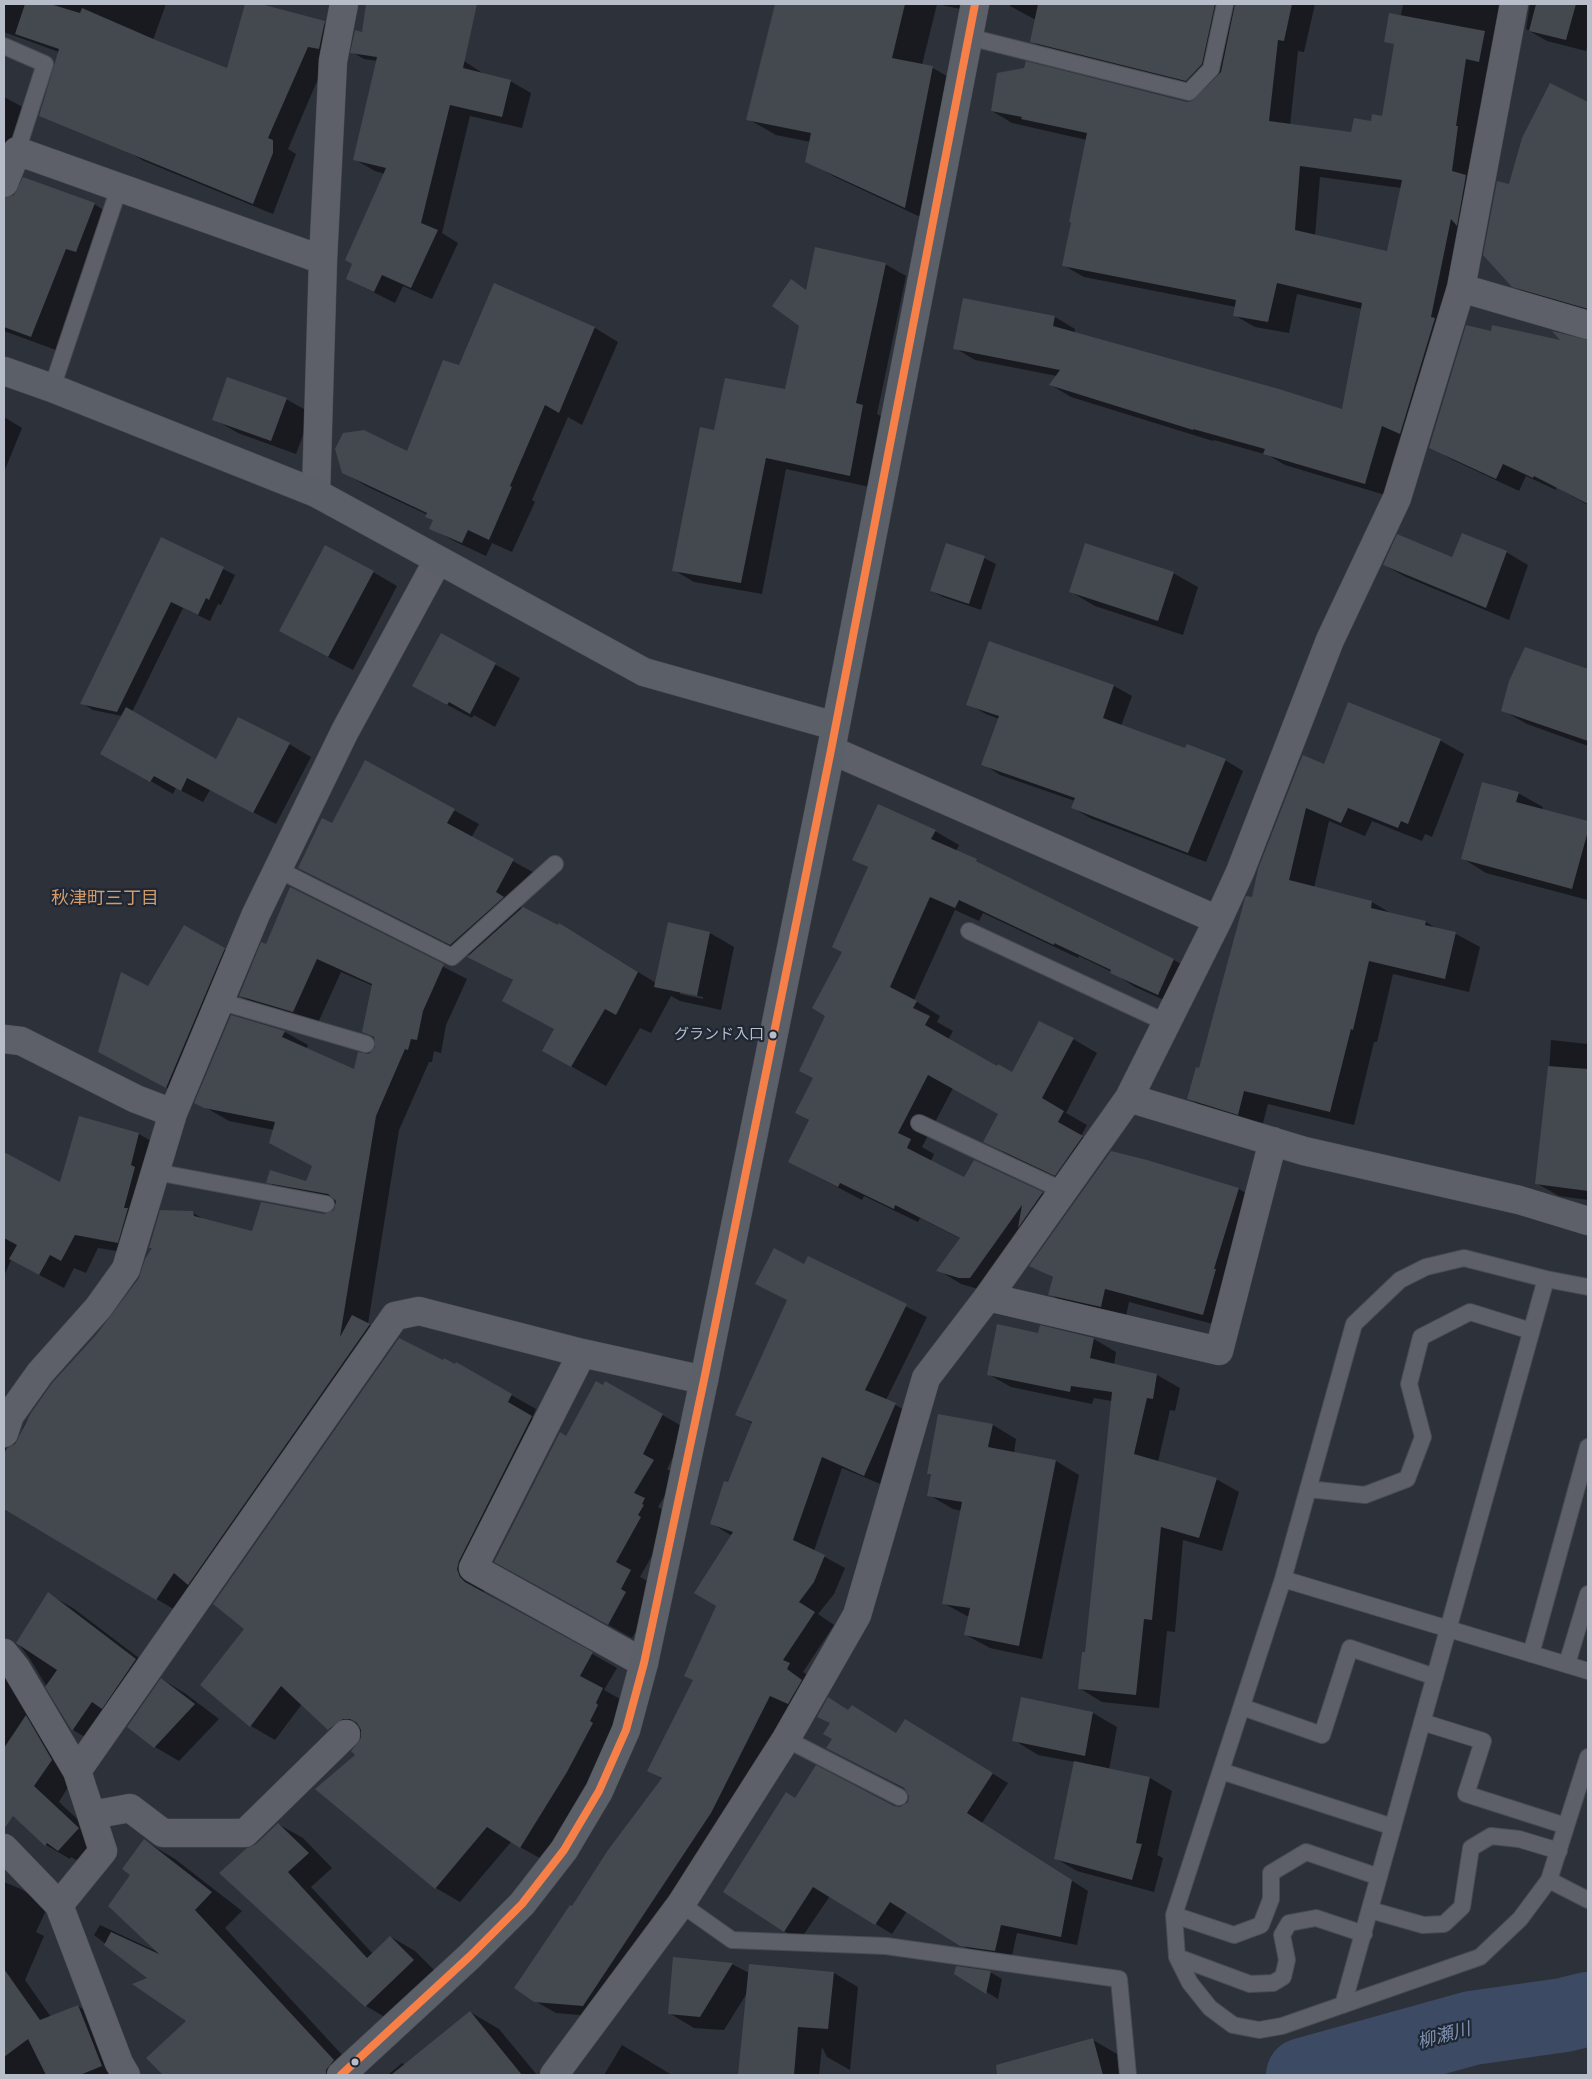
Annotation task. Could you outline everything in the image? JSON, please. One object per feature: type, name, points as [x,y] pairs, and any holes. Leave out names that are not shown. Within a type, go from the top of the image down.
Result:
[{"type":"street","points":[[316,493],[323,260],[333,61],[344,4]]},
{"type":"street","points":[[341,2075],[470,1956],[522,1904],[564,1850],[599,1791],[626,1730],[644,1662],[704,1380],[833,738],[975,4]]},
{"type":"street","points":[[554,2075],[682,1904],[786,1739],[857,1615],[926,1378],[988,1297],[1129,1098],[1218,920],[1240,872],[1330,640],[1397,498],[1462,288],[1514,4]]},
{"type":"street","points":[[4,183],[17,151],[323,260]]},
{"type":"street","points":[[1462,288],[1588,325]]},
{"type":"street","points":[[4,371],[52,388],[316,493],[644,672],[833,738],[1218,920]]},
{"type":"street","points":[[4,1433],[10,1415],[40,1373],[98,1308],[126,1269],[173,1113],[256,914],[345,731],[438,560]]},
{"type":"street","points":[[4,1039],[21,1041],[136,1099],[173,1113]]},
{"type":"street","points":[[1129,1098],[1304,1151],[1519,1200],[1588,1222]]},
{"type":"street","points":[[988,1297],[1219,1351],[1273,1141]]},
{"type":"street","points":[[77,1771],[395,1316],[419,1311],[582,1353],[704,1380]]},
{"type":"street","points":[[582,1353],[473,1568],[644,1662]]},
{"type":"street","points":[[4,1653],[16,1668],[77,1771],[104,1851],[59,1905]]},
{"type":"street","points":[[92,1815],[130,1808],[164,1833],[245,1833],[346,1734]]},
{"type":"street","points":[[4,1848],[59,1905],[119,2063],[126,2075]]},
{"type":"lane","points":[[969,37],[1189,92],[1211,69],[1226,4]]},
{"type":"lane","points":[[4,46],[45,64],[17,151]]},
{"type":"lane","points":[[52,388],[119,188]]},
{"type":"lane","points":[[277,869],[452,957],[555,864]]},
{"type":"lane","points":[[969,931],[1167,1023]]},
{"type":"lane","points":[[220,1001],[366,1044]]},
{"type":"lane","points":[[919,1123],[1064,1190]]},
{"type":"lane","points":[[156,1172],[326,1204]]},
{"type":"lane","points":[[1588,1287],[1546,1279],[1464,1258],[1426,1268],[1400,1280],[1354,1324],[1283,1579],[1174,1915],[1177,1957],[1190,1983],[1210,2008],[1232,2025],[1259,2030],[1282,2026],[1480,1957],[1520,1919],[1549,1880],[1588,1757]]},
{"type":"lane","points":[[1343,2005],[1546,1279]]},
{"type":"lane","points":[[1308,1489],[1365,1495],[1407,1479],[1423,1437],[1409,1384],[1421,1337],[1470,1312],[1531,1331]]},
{"type":"lane","points":[[1531,1654],[1588,1447]]},
{"type":"lane","points":[[1283,1579],[1588,1671]]},
{"type":"lane","points":[[1567,1664],[1588,1594]]},
{"type":"lane","points":[[1242,1707],[1322,1735],[1350,1648],[1435,1677]]},
{"type":"lane","points":[[1422,1722],[1483,1741],[1466,1794],[1566,1826]]},
{"type":"lane","points":[[786,1739],[899,1797]]},
{"type":"lane","points":[[1221,1771],[1393,1827]]},
{"type":"lane","points":[[1370,1910],[1424,1925],[1444,1924],[1462,1907],[1471,1848],[1491,1836],[1519,1839],[1559,1851]]},
{"type":"lane","points":[[1174,1915],[1234,1935],[1261,1925],[1271,1899],[1271,1873],[1306,1852],[1379,1878]]},
{"type":"lane","points":[[1549,1880],[1588,1900]]},
{"type":"lane","points":[[682,1904],[732,1940],[886,1946],[1119,1980],[1128,2075]]},
{"type":"lane","points":[[1177,1957],[1250,1984],[1273,1983],[1283,1977],[1287,1960],[1282,1935],[1289,1923],[1316,1918],[1364,1934]]},
{"type":"building","points":[[25,4],[50,4],[80,13],[82,8],[227,68],[245,4],[261,4],[325,21],[319,49],[308,47],[268,138],[273,140],[273,153],[253,204],[39,116],[59,49],[15,34]]},
{"type":"building","points":[[366,4],[477,4],[463,68],[511,80],[502,117],[450,105],[421,223],[438,230],[411,288],[382,275],[374,292],[346,279],[352,264],[345,260],[386,168],[353,160],[377,57],[350,53],[355,30],[362,32]]},
{"type":"building","points":[[775,4],[905,4],[892,58],[933,66],[905,208],[805,162],[811,133],[746,120]]},
{"type":"building","points":[[1038,4],[1215,4],[1202,64],[1186,81],[1030,42]]},
{"type":"building","points":[[1235,4],[1292,4],[1284,41],[1278,40],[1269,121],[1351,132],[1354,118],[1371,121],[1372,114],[1382,116],[1394,44],[1384,42],[1389,13],[1485,31],[1479,62],[1466,59],[1456,126],[1458,126],[1452,171],[1466,175],[1457,226],[1451,219],[1431,317],[1435,318],[1400,434],[1382,426],[1365,484],[1263,454],[1265,449],[1193,430],[1049,385],[1060,370],[953,349],[963,298],[1055,316],[1053,326],[1279,389],[1342,409],[1362,303],[1277,283],[1268,322],[1233,316],[1236,300],[1062,266],[1087,133],[991,111],[997,73],[1024,68],[1026,61],[1187,102],[1192,101],[1221,72]],"holes":[[[1300,166],[1402,180],[1387,251],[1295,230]]]},
{"type":"building","points":[[1536,4],[1576,4],[1566,40],[1529,31]]},
{"type":"building","points":[[1550,83],[1588,102],[1588,309],[1512,287],[1483,255],[1497,181],[1509,184],[1522,138]]},
{"type":"building","points":[[23,177],[95,203],[76,252],[66,249],[31,337],[4,327],[4,198],[14,195]]},
{"type":"building","points":[[815,247],[886,263],[856,403],[863,405],[850,476],[766,458],[741,583],[672,571],[700,427],[714,430],[725,378],[785,389],[799,326],[772,306],[791,279],[806,290]]},
{"type":"building","points":[[494,283],[595,327],[559,413],[545,405],[489,540],[468,530],[462,543],[429,529],[433,520],[425,517],[427,513],[342,473],[335,449],[343,433],[364,430],[407,451],[443,360],[459,365]]},
{"type":"building","points":[[1466,325],[1491,331],[1492,325],[1560,340],[1552,331],[1588,340],[1588,504],[1534,476],[1533,478],[1503,464],[1496,479],[1429,448]]},
{"type":"building","points":[[227,377],[287,398],[271,441],[212,420]]},
{"type":"building","points":[[1462,533],[1507,551],[1486,608],[1383,565],[1397,534],[1452,557]]},
{"type":"building","points":[[161,537],[224,567],[209,600],[206,598],[198,615],[171,602],[117,712],[80,704]]},
{"type":"building","points":[[946,543],[985,556],[969,604],[930,591]]},
{"type":"building","points":[[1085,543],[1174,572],[1158,621],[1069,592]]},
{"type":"building","points":[[325,545],[374,571],[328,657],[279,631]]},
{"type":"building","points":[[441,633],[496,663],[470,714],[449,702],[447,705],[412,686]]},
{"type":"building","points":[[989,641],[1114,685],[1103,718],[1185,748],[1187,744],[1226,759],[1188,853],[1071,808],[1075,798],[981,765],[999,716],[966,705]]},
{"type":"building","points":[[1525,647],[1588,669],[1588,741],[1501,711],[1509,681]]},
{"type":"building","points":[[1348,702],[1441,739],[1408,824],[1401,821],[1398,828],[1348,808],[1341,823],[1306,808],[1289,880],[1372,901],[1371,908],[1426,921],[1425,925],[1456,932],[1445,979],[1369,961],[1353,1030],[1351,1029],[1330,1112],[1244,1091],[1238,1115],[1187,1099],[1196,1067],[1199,1068],[1245,898],[1246,896],[1252,897],[1258,869],[1299,764],[1303,755],[1324,764]]},
{"type":"building","points":[[126,707],[216,759],[238,717],[290,743],[253,813],[187,778],[181,791],[154,776],[150,782],[100,754]]},
{"type":"building","points":[[365,760],[455,809],[447,823],[514,859],[496,892],[504,897],[450,945],[298,868],[322,818],[332,823]]},
{"type":"building","points":[[1482,782],[1519,792],[1516,802],[1588,821],[1588,831],[1572,889],[1461,859]]},
{"type":"building","points":[[878,804],[936,830],[931,839],[977,859],[976,861],[1174,959],[1158,995],[1110,973],[1111,970],[959,900],[955,908],[930,897],[890,987],[917,1001],[913,1008],[930,1016],[925,1025],[997,1066],[998,1064],[1012,1072],[1039,1021],[1074,1038],[1042,1098],[1064,1111],[1058,1122],[1083,1136],[1055,1176],[983,1142],[998,1114],[928,1075],[898,1133],[911,1139],[907,1148],[964,1177],[974,1160],[1043,1192],[1018,1228],[1022,1205],[970,1278],[959,1278],[936,1271],[960,1238],[895,1205],[894,1209],[840,1183],[838,1187],[788,1162],[809,1120],[795,1113],[813,1078],[799,1071],[825,1016],[812,1008],[842,952],[832,947],[868,867],[852,860]]},
{"type":"building","points":[[290,887],[444,964],[423,1011],[417,1040],[411,1039],[408,1050],[405,1049],[376,1116],[340,1337],[352,1315],[370,1324],[188,1585],[174,1573],[156,1600],[4,1509],[4,1453],[7,1448],[15,1444],[31,1413],[52,1383],[96,1335],[139,1278],[145,1259],[152,1248],[149,1248],[160,1210],[193,1211],[194,1216],[252,1231],[261,1202],[324,1214],[334,1210],[336,1201],[328,1194],[266,1183],[270,1170],[306,1181],[312,1166],[269,1143],[275,1122],[204,1108],[194,1103],[231,1015],[285,1031],[282,1037],[354,1069],[358,1052],[369,1054],[375,1047],[374,1037],[362,1032],[372,984],[317,959],[293,1012],[239,996],[261,942],[266,944]]},
{"type":"building","points":[[523,907],[558,925],[559,923],[638,972],[616,1015],[605,1009],[571,1067],[542,1051],[554,1029],[502,1001],[513,980],[467,957]]},
{"type":"building","points":[[668,922],[710,932],[697,996],[654,987]]},
{"type":"building","points":[[184,925],[225,948],[166,1088],[98,1052],[121,972],[148,986]]},
{"type":"building","points":[[1548,1066],[1588,1069],[1588,1191],[1535,1184]]},
{"type":"building","points":[[79,1116],[139,1133],[131,1165],[135,1167],[124,1208],[128,1208],[118,1243],[75,1235],[61,1261],[50,1255],[39,1275],[9,1259],[17,1245],[4,1238],[4,1152],[60,1182]]},
{"type":"building","points":[[1111,1151],[1239,1188],[1214,1269],[1216,1269],[1203,1315],[1105,1289],[1101,1307],[1048,1295],[1053,1277],[1029,1266]]},
{"type":"building","points":[[774,1248],[804,1264],[808,1256],[907,1304],[865,1390],[896,1403],[864,1476],[822,1457],[793,1540],[825,1555],[814,1582],[799,1602],[815,1612],[783,1660],[790,1663],[787,1669],[802,1680],[788,1704],[770,1696],[711,1813],[583,2006],[534,2002],[514,1988],[570,1905],[572,1906],[608,1850],[662,1778],[647,1771],[693,1680],[684,1676],[716,1606],[694,1593],[733,1532],[710,1524],[724,1481],[728,1482],[752,1422],[735,1415],[787,1300],[755,1284]]},
{"type":"building","points":[[997,1324],[1038,1333],[1040,1325],[1094,1338],[1090,1358],[1157,1374],[1153,1399],[1147,1398],[1134,1454],[1217,1478],[1199,1538],[1161,1527],[1152,1620],[1144,1619],[1136,1695],[1078,1689],[1082,1652],[1085,1652],[1112,1392],[1071,1386],[1070,1392],[987,1375]]},
{"type":"building","points":[[399,1338],[443,1360],[444,1358],[455,1364],[456,1362],[512,1394],[508,1402],[532,1416],[459,1561],[457,1569],[460,1577],[465,1582],[593,1652],[580,1676],[603,1688],[596,1703],[598,1705],[590,1721],[593,1723],[567,1772],[520,1848],[487,1827],[435,1889],[315,1789],[355,1755],[351,1751],[361,1738],[361,1730],[357,1723],[350,1719],[343,1719],[328,1730],[281,1686],[250,1727],[200,1685],[244,1629],[213,1604]]},
{"type":"building","points":[[596,1381],[603,1385],[605,1381],[663,1414],[643,1454],[654,1460],[634,1493],[645,1498],[642,1504],[644,1505],[638,1515],[641,1517],[616,1562],[631,1570],[621,1589],[626,1592],[608,1625],[494,1562],[560,1432],[566,1436]]},
{"type":"building","points":[[938,1414],[993,1424],[988,1447],[1056,1460],[1019,1646],[964,1635],[970,1608],[942,1604],[962,1502],[927,1496],[931,1474],[927,1474]]},
{"type":"building","points":[[48,1592],[136,1659],[102,1709],[92,1702],[72,1731],[45,1687],[57,1670],[16,1643]]},
{"type":"building","points":[[161,1678],[195,1704],[154,1748],[127,1727]]},
{"type":"building","points":[[828,1697],[848,1710],[852,1705],[896,1733],[905,1719],[993,1773],[967,1813],[1072,1880],[1061,1937],[1001,1925],[995,1951],[960,1946],[890,1902],[875,1925],[813,1887],[784,1932],[723,1892],[786,1792],[795,1798],[816,1765],[894,1806],[900,1807],[908,1802],[909,1796],[904,1788],[826,1748],[832,1739],[823,1734],[830,1723],[817,1717]]},
{"type":"building","points":[[1021,1697],[1093,1712],[1085,1756],[1012,1741]]},
{"type":"building","points":[[26,1715],[52,1760],[34,1786],[79,1828],[58,1851],[47,1843],[45,1846],[13,1816],[4,1829],[4,1748]]},
{"type":"building","points":[[1074,1761],[1150,1777],[1136,1843],[1142,1844],[1132,1880],[1054,1859]]},
{"type":"building","points":[[278,1823],[309,1853],[288,1872],[367,1958],[390,1936],[414,1960],[365,2007],[219,1873],[247,1848],[256,1844]]},
{"type":"building","points":[[144,1839],[212,1892],[195,1910],[334,2060],[326,2070],[326,2075],[163,2075],[146,2058],[186,2021],[132,1984],[147,1978],[104,1945],[111,1932],[159,1954],[108,1906],[130,1875],[122,1869]]},
{"type":"building","points":[[673,1957],[733,1963],[700,2017],[668,2014]]},
{"type":"building","points":[[749,1964],[834,1972],[828,2029],[798,2027],[794,2075],[738,2075]]},
{"type":"building","points":[[956,1966],[991,1971],[986,1994],[954,1974]]},
{"type":"building","points":[[4,1969],[40,2020],[78,2005],[102,2066],[80,2075],[46,2075],[28,2039],[4,2057]]},
{"type":"building","points":[[470,2011],[522,2075],[391,2075]]},
{"type":"building","points":[[1093,2038],[1103,2075],[997,2075],[996,2065]]},
{"type":"waterway","name":"柳瀬川","points":[[1303,2075],[1472,2028],[1564,2015],[1588,2009]]},
{"type":"transit line","points":[[341,2075],[470,1956],[522,1904],[564,1850],[599,1791],[626,1730],[644,1663],[704,1380],[831,750],[975,4]]},
{"type":"place","name":"グランド入口","points":[[773,1035]]},
{"type":"district","name":"秋津町三丁目","points":[[105,899]]}]
